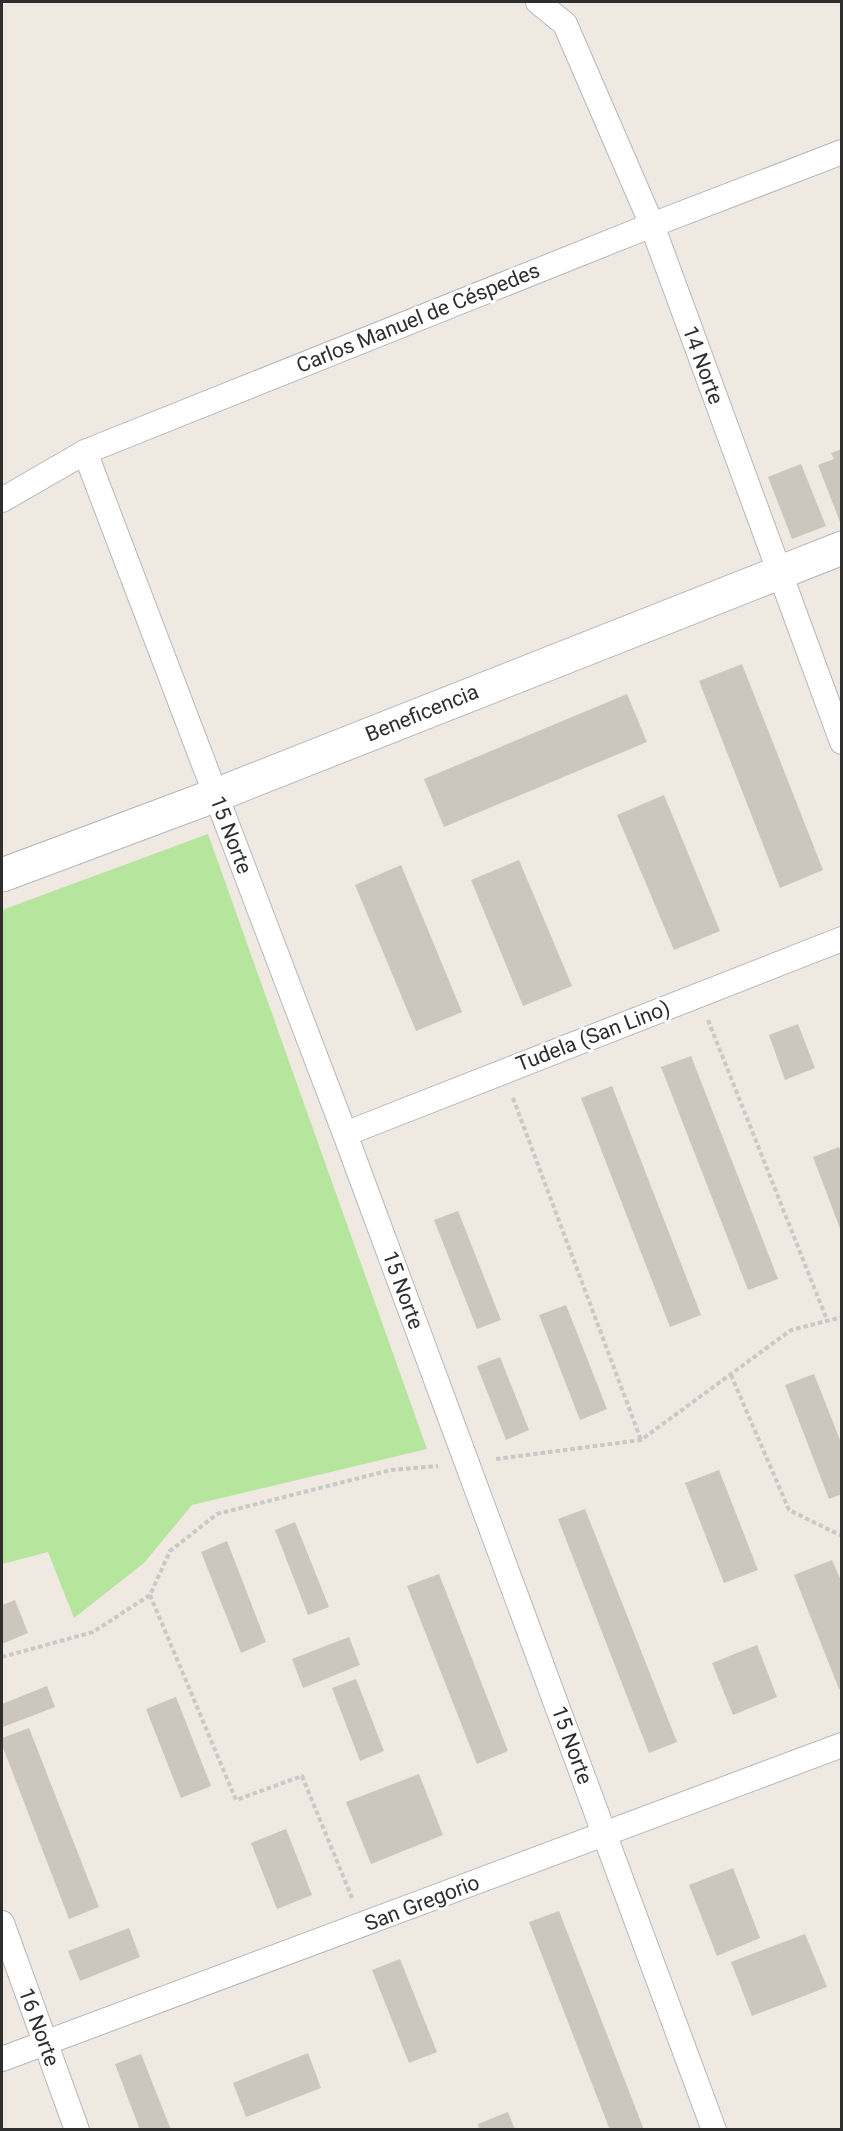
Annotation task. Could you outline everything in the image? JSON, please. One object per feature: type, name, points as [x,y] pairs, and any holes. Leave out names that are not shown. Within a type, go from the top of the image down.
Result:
[{"type":"main road","name":"Beneficencia","points":[[2,875],[216,795],[842,548]]},
{"type":"street","name":"14 Norte","points":[[538,2],[565,24],[652,225],[842,742]]},
{"type":"street","name":"Carlos Manuel de Céspedes","points":[[2,500],[85,452],[652,225],[842,152]]},
{"type":"street","name":"15 Norte","points":[[85,452],[345,1134],[714,2130]]},
{"type":"street","name":"Tudela (San Lino)","points":[[345,1134],[842,939]]},
{"type":"street","name":"San Gregorio","points":[[2,2059],[842,1745]]},
{"type":"street","name":"16 Norte","points":[[2,1923],[77,2130]]},
{"type":"path","points":[[699,995],[827,1320]]},
{"type":"path","points":[[503,1072],[640,1440]]},
{"type":"path","points":[[2,1657],[93,1632],[150,1595],[170,1551],[217,1514],[391,1470],[467,1463],[640,1440],[791,1330],[842,1317]]},
{"type":"path","points":[[731,1375],[789,1510],[842,1536]]},
{"type":"path","points":[[150,1595],[236,1800],[302,1776],[363,1924]]},
{"type":"green space","points":[[208,834],[427,1449],[192,1505],[144,1563],[74,1618],[48,1552],[2,1564],[2,910]]},
{"type":"building","points":[[842,449],[842,521],[840,522],[818,465],[834,459],[831,453]]},
{"type":"building","points":[[801,464],[826,526],[792,539],[768,477]]},
{"type":"building","points":[[742,664],[823,870],[780,888],[699,681]]},
{"type":"building","points":[[627,694],[647,742],[444,827],[424,779]]},
{"type":"building","points":[[664,795],[720,931],[674,950],[617,815]]},
{"type":"building","points":[[519,860],[572,986],[523,1006],[471,880]]},
{"type":"building","points":[[401,865],[462,1012],[416,1031],[355,885]]},
{"type":"building","points":[[798,1024],[815,1068],[785,1080],[769,1035]]},
{"type":"building","points":[[691,1056],[778,1279],[748,1290],[661,1067]]},
{"type":"building","points":[[612,1086],[701,1315],[670,1327],[581,1098]]},
{"type":"building","points":[[839,1147],[842,1154],[841,1231],[813,1157]]},
{"type":"building","points":[[458,1211],[501,1320],[477,1329],[434,1220]]},
{"type":"building","points":[[566,1305],[607,1409],[580,1420],[539,1315]]},
{"type":"building","points":[[500,1357],[529,1430],[506,1440],[477,1366]]},
{"type":"building","points":[[814,1374],[842,1445],[842,1494],[829,1499],[785,1385]]},
{"type":"building","points":[[719,1470],[758,1570],[724,1583],[685,1483]]},
{"type":"building","points":[[585,1509],[677,1742],[649,1753],[558,1519]]},
{"type":"building","points":[[295,1522],[329,1607],[308,1615],[275,1530]]},
{"type":"building","points":[[227,1541],[266,1642],[241,1653],[201,1552]]},
{"type":"building","points":[[832,1560],[842,1583],[842,1688],[839,1689],[794,1575]]},
{"type":"building","points":[[439,1574],[508,1751],[477,1764],[407,1586]]},
{"type":"building","points":[[15,1600],[28,1633],[2,1644],[2,1605]]},
{"type":"building","points":[[349,1637],[360,1665],[303,1688],[292,1659]]},
{"type":"building","points":[[757,1645],[777,1697],[733,1715],[712,1663]]},
{"type":"building","points":[[356,1679],[384,1751],[360,1761],[332,1688]]},
{"type":"building","points":[[47,1686],[55,1707],[3,1727],[2,1704]]},
{"type":"building","points":[[176,1697],[211,1786],[181,1798],[146,1709]]},
{"type":"building","points":[[29,1728],[99,1907],[69,1919],[2,1745],[2,1738]]},
{"type":"building","points":[[419,1774],[443,1835],[371,1864],[346,1802]]},
{"type":"building","points":[[286,1829],[312,1895],[277,1909],[251,1843]]},
{"type":"building","points":[[733,1868],[760,1938],[717,1956],[689,1885]]},
{"type":"building","points":[[559,1911],[644,2130],[610,2130],[529,1922]]},
{"type":"building","points":[[129,1928],[140,1957],[80,1981],[68,1951]]},
{"type":"building","points":[[805,1934],[827,1987],[752,2016],[731,1962]]},
{"type":"building","points":[[400,1959],[437,2052],[409,2063],[372,1970]]},
{"type":"building","points":[[308,2053],[321,2088],[246,2117],[233,2083]]},
{"type":"building","points":[[141,2054],[171,2130],[140,2130],[115,2064]]},
{"type":"building","points":[[508,2112],[515,2130],[480,2130],[478,2124]]}]
